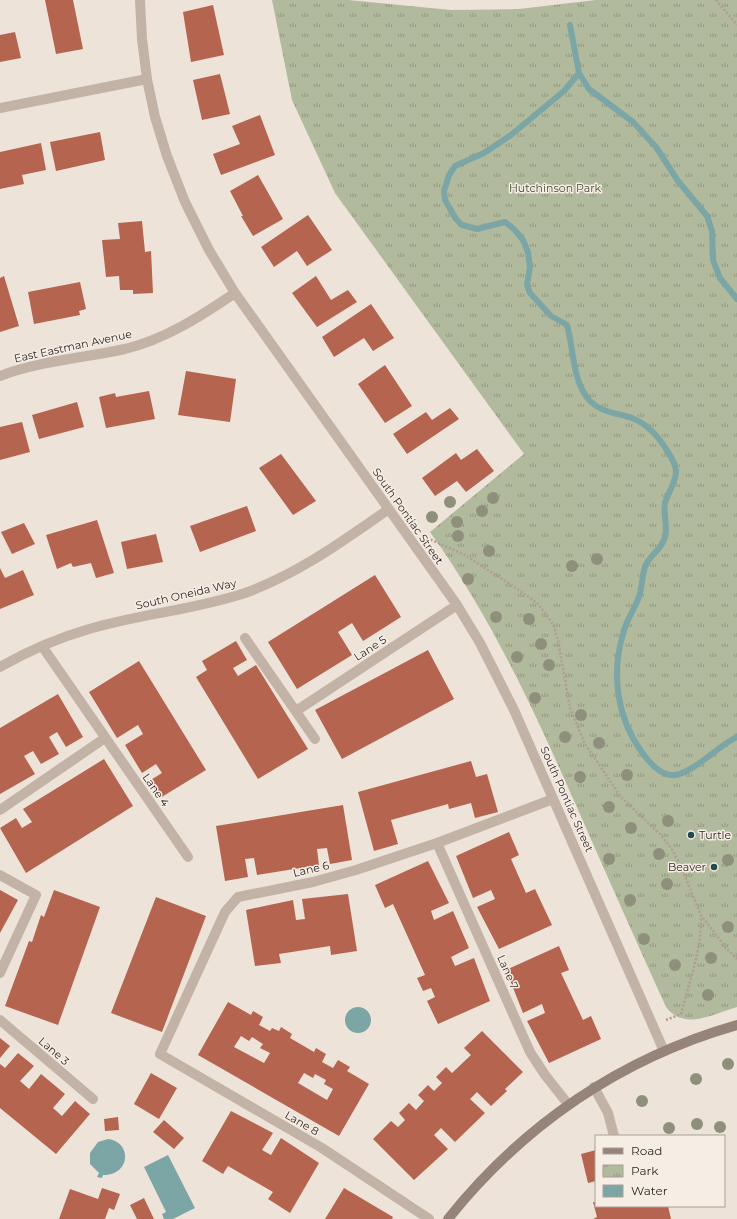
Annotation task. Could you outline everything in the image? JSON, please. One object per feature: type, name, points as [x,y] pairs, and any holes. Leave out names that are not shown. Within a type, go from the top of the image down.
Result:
[{"type":"street","name":"South Pontiac Street","points":[[140,0],[142,39],[155,117],[185,202],[209,250],[235,293],[457,605],[494,668],[664,1051]]},
{"type":"street","points":[[0,108],[148,79]]},
{"type":"street","name":"East Eastman Avenue","points":[[0,376],[36,366],[126,348],[159,338],[194,320],[235,293]]},
{"type":"street","name":"South Oneida Way","points":[[0,668],[42,646],[90,629],[187,608],[246,592],[279,579],[322,555],[389,509]]},
{"type":"street","name":"Lane 5","points":[[296,711],[457,605]]},
{"type":"street","points":[[245,638],[315,739]]},
{"type":"street","name":"Lane 4","points":[[42,646],[188,857]]},
{"type":"street","points":[[0,810],[105,738]]},
{"type":"street","name":"Lane 6","points":[[160,1054],[225,912],[234,900],[247,894],[330,878],[437,843],[553,799]]},
{"type":"street","name":"Lane 7","points":[[437,843],[530,1052],[545,1075],[568,1104]]},
{"type":"street","points":[[0,875],[36,895],[0,973]]},
{"type":"street","name":"Lane 3","points":[[0,1020],[93,1099]]},
{"type":"street","points":[[448,1219],[478,1183],[506,1155],[534,1130],[568,1104],[627,1068],[664,1051],[737,1026]]},
{"type":"street","name":"Lane 8","points":[[160,1054],[337,1158],[429,1219]]},
{"type":"street","points":[[594,1087],[608,1113],[614,1135]]},
{"type":"path","points":[[716,0],[737,25]]},
{"type":"path","points":[[402,528],[437,541],[463,554],[519,590],[536,603],[545,613],[553,624],[558,640],[570,708],[585,744],[621,797],[661,835],[673,851],[681,866],[701,915],[726,948],[737,959]]},
{"type":"path","points":[[653,1025],[681,1014],[699,947],[701,915]]},
{"type":"green space","name":"Hutchinson Park","points":[[272,0],[348,0],[451,10],[519,9],[596,0],[737,0],[737,1007],[699,1019],[690,1019],[681,1018],[673,1014],[666,1007],[527,698],[492,630],[452,564],[430,532],[524,454],[335,193],[292,100]]},
{"type":"water","points":[[358,1007],[368,1010],[371,1020],[368,1030],[358,1033],[348,1030],[345,1020],[348,1010]]},
{"type":"water","points":[[108,1139],[116,1141],[122,1146],[125,1152],[123,1165],[119,1170],[112,1174],[103,1175],[102,1178],[97,1177],[99,1173],[90,1164],[90,1153],[98,1142]]},
{"type":"water","points":[[168,1155],[195,1208],[173,1219],[164,1219],[162,1214],[166,1212],[144,1167]]},
{"type":"building","points":[[45,0],[73,0],[83,49],[56,54]]},
{"type":"building","points":[[213,5],[224,55],[191,62],[183,12]]},
{"type":"building","points":[[15,32],[21,58],[0,62],[0,35]]},
{"type":"building","points":[[220,74],[230,114],[202,120],[193,80]]},
{"type":"building","points":[[260,115],[275,155],[221,175],[213,154],[240,144],[232,126]]},
{"type":"building","points":[[100,132],[105,160],[56,171],[50,142]]},
{"type":"building","points":[[41,143],[46,170],[22,175],[24,184],[0,189],[0,152]]},
{"type":"building","points":[[258,175],[283,219],[253,236],[241,216],[243,216],[230,191]]},
{"type":"building","points":[[308,215],[332,250],[307,266],[297,251],[274,267],[261,247]]},
{"type":"building","points":[[142,221],[145,252],[151,251],[153,293],[133,294],[133,290],[120,290],[119,276],[106,277],[102,240],[120,239],[118,223]]},
{"type":"building","points":[[4,276],[19,326],[0,332],[0,278]]},
{"type":"building","points":[[316,276],[331,300],[348,290],[357,302],[317,327],[292,293]]},
{"type":"building","points":[[80,282],[86,309],[79,311],[80,315],[34,324],[28,292]]},
{"type":"building","points":[[371,304],[394,338],[373,351],[364,338],[334,357],[322,337]]},
{"type":"building","points":[[385,365],[412,406],[385,423],[358,384]]},
{"type":"building","points":[[186,371],[236,379],[230,422],[178,415]]},
{"type":"building","points":[[149,391],[155,419],[106,428],[99,397],[115,393],[116,397]]},
{"type":"building","points":[[77,402],[84,427],[39,439],[32,415]]},
{"type":"building","points":[[450,408],[459,419],[407,454],[393,434],[426,412],[432,420]]},
{"type":"building","points":[[22,422],[30,452],[0,460],[0,427]]},
{"type":"building","points":[[477,449],[494,471],[466,492],[457,481],[435,496],[422,478],[456,453],[461,460]]},
{"type":"building","points":[[281,454],[316,501],[293,515],[259,468]]},
{"type":"building","points":[[247,506],[256,531],[200,552],[190,526]]},
{"type":"building","points":[[97,520],[114,573],[96,578],[91,563],[73,567],[71,563],[57,569],[46,535]]},
{"type":"building","points":[[24,523],[35,544],[12,554],[1,532]]},
{"type":"building","points":[[156,534],[163,562],[127,569],[121,542]]},
{"type":"building","points":[[0,568],[5,578],[23,570],[34,595],[0,609]]},
{"type":"building","points":[[375,575],[401,617],[363,641],[352,623],[338,632],[352,655],[297,689],[268,642]]},
{"type":"building","points":[[236,641],[247,660],[233,668],[238,676],[256,665],[308,749],[258,779],[196,677],[207,670],[202,661]]},
{"type":"building","points":[[428,650],[454,699],[342,759],[315,710]]},
{"type":"building","points":[[139,661],[206,770],[160,798],[149,781],[162,773],[156,764],[142,773],[125,745],[143,734],[138,725],[117,738],[89,692]]},
{"type":"building","points":[[58,694],[83,737],[66,747],[57,732],[49,737],[59,754],[41,764],[33,751],[24,756],[35,774],[0,794],[0,728]]},
{"type":"building","points":[[104,759],[133,806],[26,873],[0,828],[16,818],[22,828],[32,822],[23,809]]},
{"type":"building","points":[[471,761],[476,777],[487,774],[498,812],[475,818],[471,803],[449,809],[448,804],[391,820],[398,844],[374,851],[358,792]]},
{"type":"building","points":[[343,805],[352,860],[330,864],[327,848],[317,849],[319,865],[257,875],[254,858],[245,859],[248,877],[225,881],[216,826]]},
{"type":"building","points":[[509,832],[519,855],[511,859],[526,893],[535,889],[552,925],[499,949],[477,907],[495,899],[491,890],[473,898],[456,856]]},
{"type":"building","points":[[428,861],[449,903],[431,911],[434,920],[453,911],[469,948],[451,957],[455,966],[474,958],[490,1001],[438,1024],[427,1001],[435,997],[431,988],[423,991],[417,978],[425,975],[393,904],[385,908],[375,885]]},
{"type":"building","points":[[0,890],[18,900],[0,933]]},
{"type":"building","points":[[54,890],[100,907],[58,1025],[5,1006],[29,941],[32,942],[41,915],[44,917]]},
{"type":"building","points":[[348,894],[357,951],[331,955],[330,946],[279,954],[281,963],[255,966],[246,910],[293,900],[296,920],[305,919],[302,899]]},
{"type":"building","points":[[156,897],[206,916],[162,1032],[111,1013]]},
{"type":"building","points":[[559,946],[569,970],[561,973],[583,1020],[591,1016],[601,1039],[549,1063],[527,1021],[545,1013],[542,1004],[523,1013],[506,970]]},
{"type":"building","points":[[228,1002],[251,1015],[253,1011],[263,1017],[259,1025],[270,1031],[272,1028],[279,1031],[281,1027],[292,1034],[290,1038],[314,1052],[316,1048],[326,1054],[322,1062],[333,1068],[338,1060],[350,1067],[347,1071],[369,1084],[339,1136],[198,1055]],"holes":[[[241,1036],[249,1041],[252,1037],[263,1044],[260,1048],[270,1053],[264,1063],[234,1047]],[[304,1073],[313,1078],[315,1074],[326,1080],[324,1084],[333,1089],[327,1100],[298,1083]]]},
{"type":"building","points":[[482,1031],[523,1072],[505,1089],[507,1091],[491,1106],[477,1092],[470,1099],[485,1113],[455,1142],[441,1128],[434,1135],[448,1149],[414,1180],[373,1139],[391,1121],[398,1127],[405,1120],[399,1113],[409,1103],[416,1110],[424,1101],[418,1095],[428,1085],[434,1091],[442,1083],[436,1077],[446,1067],[452,1073],[471,1055],[464,1048]]},
{"type":"building","points":[[0,1038],[10,1046],[0,1058]]},
{"type":"building","points":[[18,1053],[34,1066],[20,1081],[29,1089],[41,1074],[65,1094],[53,1108],[62,1116],[75,1101],[90,1114],[56,1154],[0,1108],[0,1064],[5,1068]]},
{"type":"building","points":[[151,1073],[177,1088],[159,1119],[134,1104]]},
{"type":"building","points":[[231,1111],[273,1133],[262,1150],[271,1155],[281,1138],[319,1163],[290,1213],[268,1199],[273,1192],[228,1166],[223,1174],[202,1161]]},
{"type":"building","points":[[118,1117],[119,1130],[105,1131],[104,1119]]},
{"type":"building","points":[[164,1120],[184,1138],[174,1149],[153,1132]]},
{"type":"building","points":[[595,1150],[595,1181],[588,1183],[581,1154]]},
{"type":"building","points":[[102,1188],[120,1194],[114,1210],[109,1208],[105,1219],[59,1219],[70,1189],[98,1199]]},
{"type":"building","points":[[344,1188],[393,1217],[392,1219],[325,1219]]},
{"type":"building","points":[[144,1198],[154,1219],[137,1219],[130,1205]]},
{"type":"building","points":[[593,1202],[595,1202],[595,1207],[668,1207],[671,1219],[593,1219],[597,1217]]},
{"type":"waterway","points":[[570,25],[579,73],[589,89],[633,122],[656,147],[678,181],[707,216],[712,231],[713,260],[720,278],[737,299]]},
{"type":"waterway","points":[[579,73],[564,91],[511,135],[484,153],[455,166],[449,175],[444,191],[445,200],[456,219],[462,225],[477,229],[505,222],[514,229],[523,240],[528,252],[530,267],[527,285],[530,293],[551,316],[567,325],[574,365],[584,393],[590,401],[600,408],[632,418],[647,427],[663,444],[675,465],[675,480],[665,503],[665,537],[645,567],[639,597],[626,625],[619,649],[617,664],[618,695],[626,724],[633,738],[655,768],[665,774],[675,775],[690,769],[737,737]]},
{"type":"place","name":"Turtle","points":[[691,835]]},
{"type":"place","name":"Beaver","points":[[714,867]]}]
